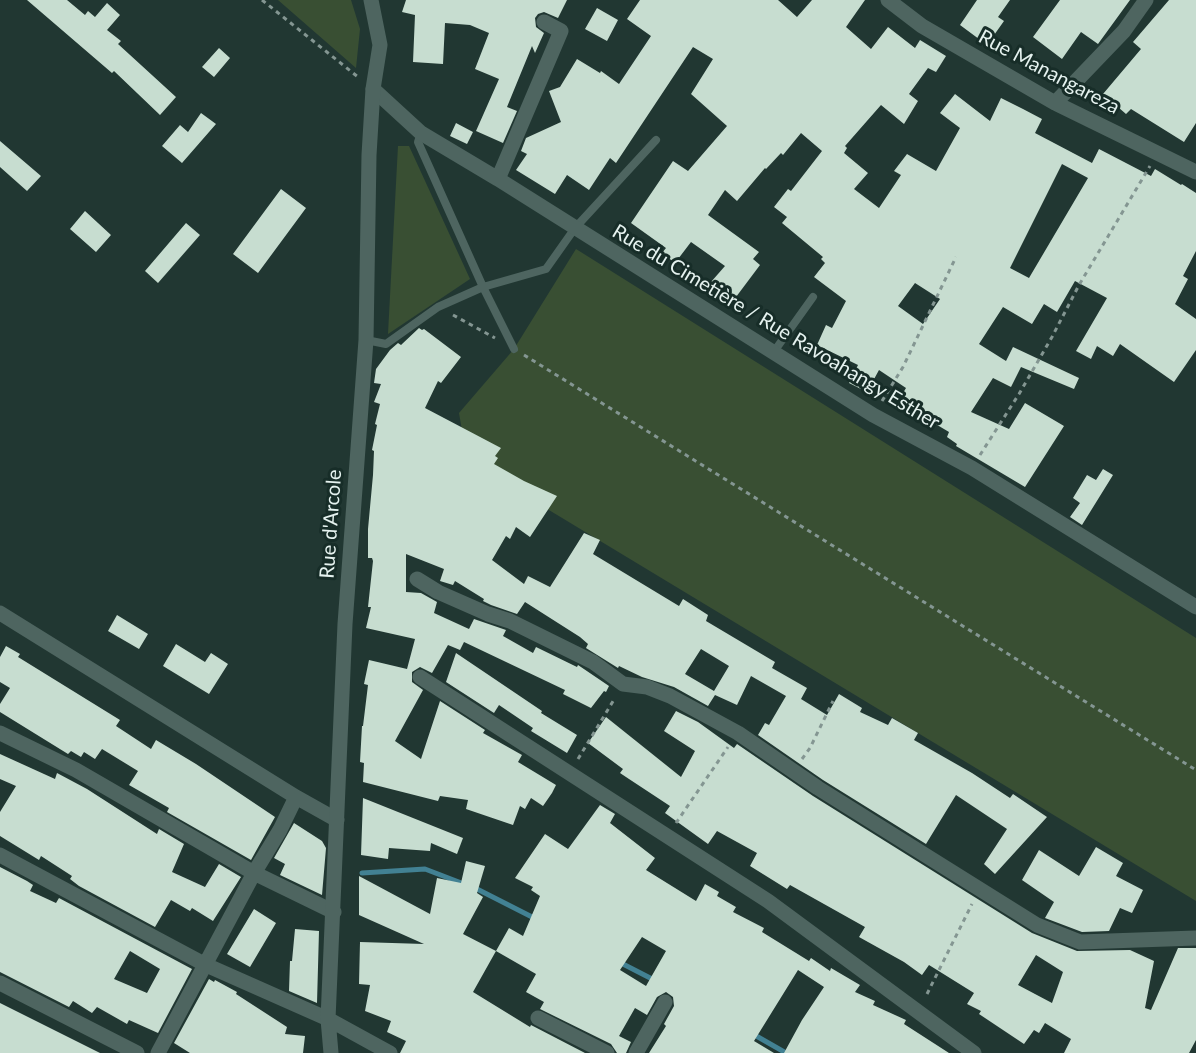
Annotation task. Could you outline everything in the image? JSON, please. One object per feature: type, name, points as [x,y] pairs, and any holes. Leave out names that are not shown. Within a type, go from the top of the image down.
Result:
[{"type":"street","name":"Rue Manangareza","points":[[888,0],[922,26],[1055,103],[1196,172]]},
{"type":"street","points":[[1055,103],[1124,31],[1146,0]]},
{"type":"street","name":"Rue d'Arcole","points":[[331,1053],[328,1019],[345,624],[366,340],[369,155],[373,89],[380,45],[374,1]]},
{"type":"street","points":[[498,179],[561,31],[544,22]]},
{"type":"street","name":"Rue du Cimetière / Rue Ravoahangy Esther","points":[[373,89],[421,133],[873,415],[972,468],[1196,607]]},
{"type":"street","points":[[417,579],[438,592],[510,621],[593,662],[623,684],[647,687],[670,696],[738,733],[818,788],[1037,925],[1080,942],[1196,938]]},
{"type":"street","points":[[0,613],[296,797],[338,820]]},
{"type":"street","points":[[420,677],[768,901],[974,1053]]},
{"type":"street","points":[[0,733],[76,770],[254,873],[334,912]]},
{"type":"street","points":[[158,1053],[296,797]]},
{"type":"street","points":[[0,855],[206,964],[328,1019],[390,1053]]},
{"type":"street","points":[[0,983],[137,1053]]},
{"type":"street","points":[[636,1053],[665,1002]]},
{"type":"street","points":[[538,1018],[607,1053]]},
{"type":"lane","points":[[421,133],[418,142],[483,287],[514,349]]},
{"type":"lane","points":[[366,340],[386,344],[438,308],[483,287],[546,270],[575,228],[656,140]]},
{"type":"lane","points":[[772,353],[813,297]]},
{"type":"path","points":[[262,0],[373,89]]},
{"type":"path","points":[[972,468],[1019,394],[1079,285],[1159,152]]},
{"type":"path","points":[[873,415],[903,367],[956,257]]},
{"type":"path","points":[[438,308],[514,349],[1196,770]]},
{"type":"path","points":[[566,771],[577,760],[623,684]]},
{"type":"path","points":[[793,770],[810,748],[834,701]]},
{"type":"path","points":[[666,836],[738,733]]},
{"type":"path","points":[[927,994],[980,889]]},
{"type":"green space","points":[[278,0],[351,0],[360,29],[356,68]]},
{"type":"green space","points":[[398,146],[409,146],[470,279],[388,334]]},
{"type":"green space","points":[[576,249],[1196,638],[1196,901],[491,475],[463,436],[459,413],[514,349]]},
{"type":"building","points":[[27,0],[67,0],[85,15],[88,11],[95,17],[107,3],[120,15],[107,30],[121,41],[118,44],[176,97],[160,115],[114,71],[112,73]]},
{"type":"building","points":[[406,0],[567,0],[558,18],[544,12],[535,18],[536,27],[544,33],[535,53],[532,46],[507,107],[517,111],[503,143],[476,131],[499,79],[475,69],[489,33],[470,25],[445,23],[443,64],[413,62],[415,15],[402,12]]},
{"type":"building","points":[[640,0],[778,0],[797,17],[812,0],[865,0],[846,27],[871,49],[888,27],[915,48],[920,40],[946,56],[936,72],[928,68],[909,94],[918,101],[904,124],[881,105],[845,146],[847,148],[844,153],[868,173],[854,189],[879,208],[901,175],[894,171],[907,154],[936,171],[960,128],[940,113],[955,94],[990,121],[1001,98],[1023,109],[1042,119],[1035,133],[1092,163],[1099,149],[1151,176],[1155,169],[1182,184],[1196,193],[1196,251],[1183,276],[1188,279],[1175,304],[1196,319],[1196,350],[1174,382],[1120,344],[1113,356],[1097,346],[1091,359],[1076,351],[1107,298],[1075,281],[1057,312],[1044,304],[1032,324],[1003,307],[979,344],[1006,361],[1013,347],[1079,378],[1074,389],[1021,367],[1011,387],[993,378],[971,412],[1009,429],[1025,403],[1064,426],[1025,487],[956,446],[957,444],[947,437],[949,432],[912,410],[910,413],[896,405],[906,388],[879,370],[867,392],[849,383],[858,365],[817,345],[826,325],[832,328],[846,301],[814,277],[825,263],[821,259],[823,257],[782,223],[787,217],[774,207],[788,189],[791,191],[822,151],[801,133],[783,155],[781,153],[765,168],[737,201],[725,190],[708,215],[759,252],[753,259],[760,265],[733,301],[711,282],[725,266],[691,242],[675,263],[662,253],[666,248],[631,223],[673,161],[688,171],[727,126],[691,94],[713,59],[693,47],[616,163],[610,158],[589,190],[567,175],[555,194],[516,170],[527,154],[521,151],[526,138],[561,122],[549,91],[560,87],[577,59],[600,73],[601,71],[619,84],[651,36],[627,19]],"holes":[[[1062,164],[1088,178],[1029,278],[1010,268]],[[915,283],[940,299],[923,324],[898,306]]]},
{"type":"building","points":[[977,0],[1010,0],[998,17],[1004,21],[987,45],[960,25]]},
{"type":"building","points":[[1060,0],[1130,0],[1098,44],[1081,32],[1062,59],[1033,37]]},
{"type":"building","points":[[1169,0],[1196,0],[1196,123],[1184,142],[1131,109],[1126,114],[1103,94],[1141,49],[1133,42]]},
{"type":"building","points":[[597,8],[618,20],[607,41],[585,29]]},
{"type":"building","points":[[219,48],[230,58],[214,77],[202,67]]},
{"type":"building","points":[[201,113],[216,124],[182,163],[162,146],[180,125],[188,132]]},
{"type":"building","points":[[456,123],[473,132],[467,144],[450,136]]},
{"type":"building","points":[[0,141],[41,176],[27,191],[0,167]]},
{"type":"building","points":[[281,189],[306,208],[258,273],[233,254]]},
{"type":"building","points":[[85,211],[111,235],[96,252],[70,229]]},
{"type":"building","points":[[186,223],[200,235],[158,283],[145,271]]},
{"type":"building","points":[[419,328],[424,329],[461,357],[441,383],[438,381],[425,408],[501,448],[495,456],[498,458],[494,464],[557,496],[530,537],[516,527],[510,539],[506,536],[492,560],[524,584],[528,576],[550,587],[584,533],[600,540],[593,554],[679,606],[683,599],[708,615],[706,621],[775,662],[772,668],[807,688],[801,699],[827,715],[839,694],[862,708],[860,712],[888,725],[892,718],[918,733],[914,740],[1010,798],[1013,794],[1047,817],[995,874],[984,864],[1007,829],[956,795],[926,844],[823,780],[758,735],[765,723],[769,725],[786,696],[751,676],[737,705],[715,695],[708,706],[674,687],[642,677],[619,666],[618,668],[586,648],[588,644],[580,637],[525,602],[517,614],[491,605],[455,581],[453,585],[440,581],[444,569],[406,554],[406,592],[421,593],[437,602],[434,613],[469,629],[474,619],[506,630],[503,636],[533,653],[536,647],[577,667],[578,665],[609,686],[591,708],[563,694],[565,690],[464,642],[460,650],[448,645],[432,673],[420,667],[412,672],[412,682],[423,690],[395,741],[421,759],[440,701],[485,730],[483,733],[522,755],[518,762],[556,785],[552,793],[543,806],[531,798],[525,809],[520,806],[513,825],[466,809],[468,800],[440,796],[438,801],[363,782],[364,763],[360,762],[368,685],[364,684],[369,660],[407,669],[415,639],[366,628],[371,607],[368,607],[373,561],[372,558],[368,558],[374,451],[372,450],[380,404],[374,402],[381,384],[374,383],[376,369],[390,350],[398,343],[401,345]],"holes":[[[701,649],[729,666],[714,691],[685,674]]]},
{"type":"building","points":[[1103,469],[1113,475],[1082,525],[1070,517],[1080,503],[1073,498],[1087,475],[1096,480]]},
{"type":"building","points":[[117,615],[148,634],[139,649],[108,631]]},
{"type":"building","points":[[176,644],[205,662],[211,653],[228,664],[209,694],[163,666]]},
{"type":"building","points":[[6,646],[20,654],[18,657],[120,720],[116,726],[151,749],[156,740],[275,817],[251,860],[167,812],[169,808],[129,785],[138,771],[102,749],[95,759],[84,752],[81,757],[71,751],[68,754],[0,712],[0,704],[10,688],[0,682],[0,657]]},
{"type":"building","points":[[456,653],[542,711],[541,713],[577,735],[567,753],[531,731],[533,728],[499,705],[494,713],[446,682]]},
{"type":"building","points":[[676,711],[698,722],[734,748],[737,744],[813,796],[1032,933],[1077,951],[1130,950],[1154,961],[1145,1008],[1151,1010],[1178,948],[1196,948],[1196,1040],[1189,1053],[1064,1053],[1071,1039],[1045,1023],[1039,1033],[1034,1030],[1024,1044],[979,1014],[981,1011],[967,1004],[974,993],[929,965],[922,975],[904,962],[859,937],[865,927],[790,885],[787,889],[750,866],[757,853],[717,831],[708,844],[665,813],[670,806],[620,773],[623,769],[588,743],[606,717],[681,777],[695,751],[664,731]],"holes":[[[1036,955],[1063,972],[1052,1003],[1018,985]]]},
{"type":"building","points":[[0,754],[55,779],[57,773],[87,789],[157,834],[159,829],[184,844],[172,872],[205,887],[219,864],[241,877],[213,921],[192,908],[190,911],[171,900],[155,927],[79,886],[70,879],[72,876],[41,856],[39,860],[0,836],[0,812],[16,786],[0,779]]},
{"type":"building","points":[[363,798],[463,838],[457,854],[431,843],[430,851],[389,848],[388,859],[361,855]]},
{"type":"building","points":[[600,805],[615,814],[610,823],[655,858],[646,870],[696,901],[705,884],[719,892],[717,896],[736,907],[733,912],[764,928],[762,932],[809,961],[811,958],[830,971],[831,968],[860,985],[855,992],[875,1001],[873,1005],[906,1020],[904,1024],[949,1053],[784,1053],[824,987],[798,970],[754,1041],[774,1053],[649,1053],[666,1026],[664,1024],[674,1006],[673,997],[666,992],[657,997],[647,1015],[635,1008],[619,1036],[631,1042],[626,1053],[617,1053],[611,1044],[540,1009],[544,1002],[526,992],[536,974],[496,951],[509,928],[523,936],[540,896],[531,890],[533,887],[515,878],[545,834],[568,849]],"holes":[[[642,937],[666,951],[646,986],[620,970]]]},
{"type":"building","points":[[294,823],[322,841],[326,848],[322,895],[280,875],[285,864],[274,858]]},
{"type":"building","points":[[1096,847],[1123,863],[1116,876],[1143,890],[1132,913],[1120,908],[1109,931],[1082,932],[1045,918],[1054,902],[1022,880],[1039,850],[1079,876]]},
{"type":"building","points":[[466,861],[485,866],[477,893],[483,897],[463,934],[496,951],[473,992],[530,1027],[531,1025],[585,1053],[400,1053],[406,1041],[387,1032],[391,1021],[365,1011],[370,985],[359,984],[360,942],[424,944],[359,915],[359,876],[430,914],[437,878],[461,883]]},
{"type":"building","points":[[0,867],[33,885],[30,891],[56,903],[59,898],[192,969],[158,1033],[129,1020],[127,1024],[97,1007],[92,1013],[73,1001],[69,1007],[0,972]],"holes":[[[130,951],[160,969],[147,993],[114,979]]]},
{"type":"building","points":[[254,909],[276,923],[250,967],[227,954]]},
{"type":"building","points":[[295,929],[319,931],[317,1003],[289,991],[290,961],[292,961]]},
{"type":"building","points":[[209,979],[237,992],[236,994],[287,1027],[285,1034],[305,1036],[303,1053],[190,1053],[174,1043]]},
{"type":"building","points":[[0,1003],[100,1053],[0,1053]]},
{"type":"waterway","points":[[362,873],[425,869],[477,889],[536,919]]},
{"type":"waterway","points":[[619,962],[656,981]]},
{"type":"waterway","points":[[751,1033],[786,1053]]}]
